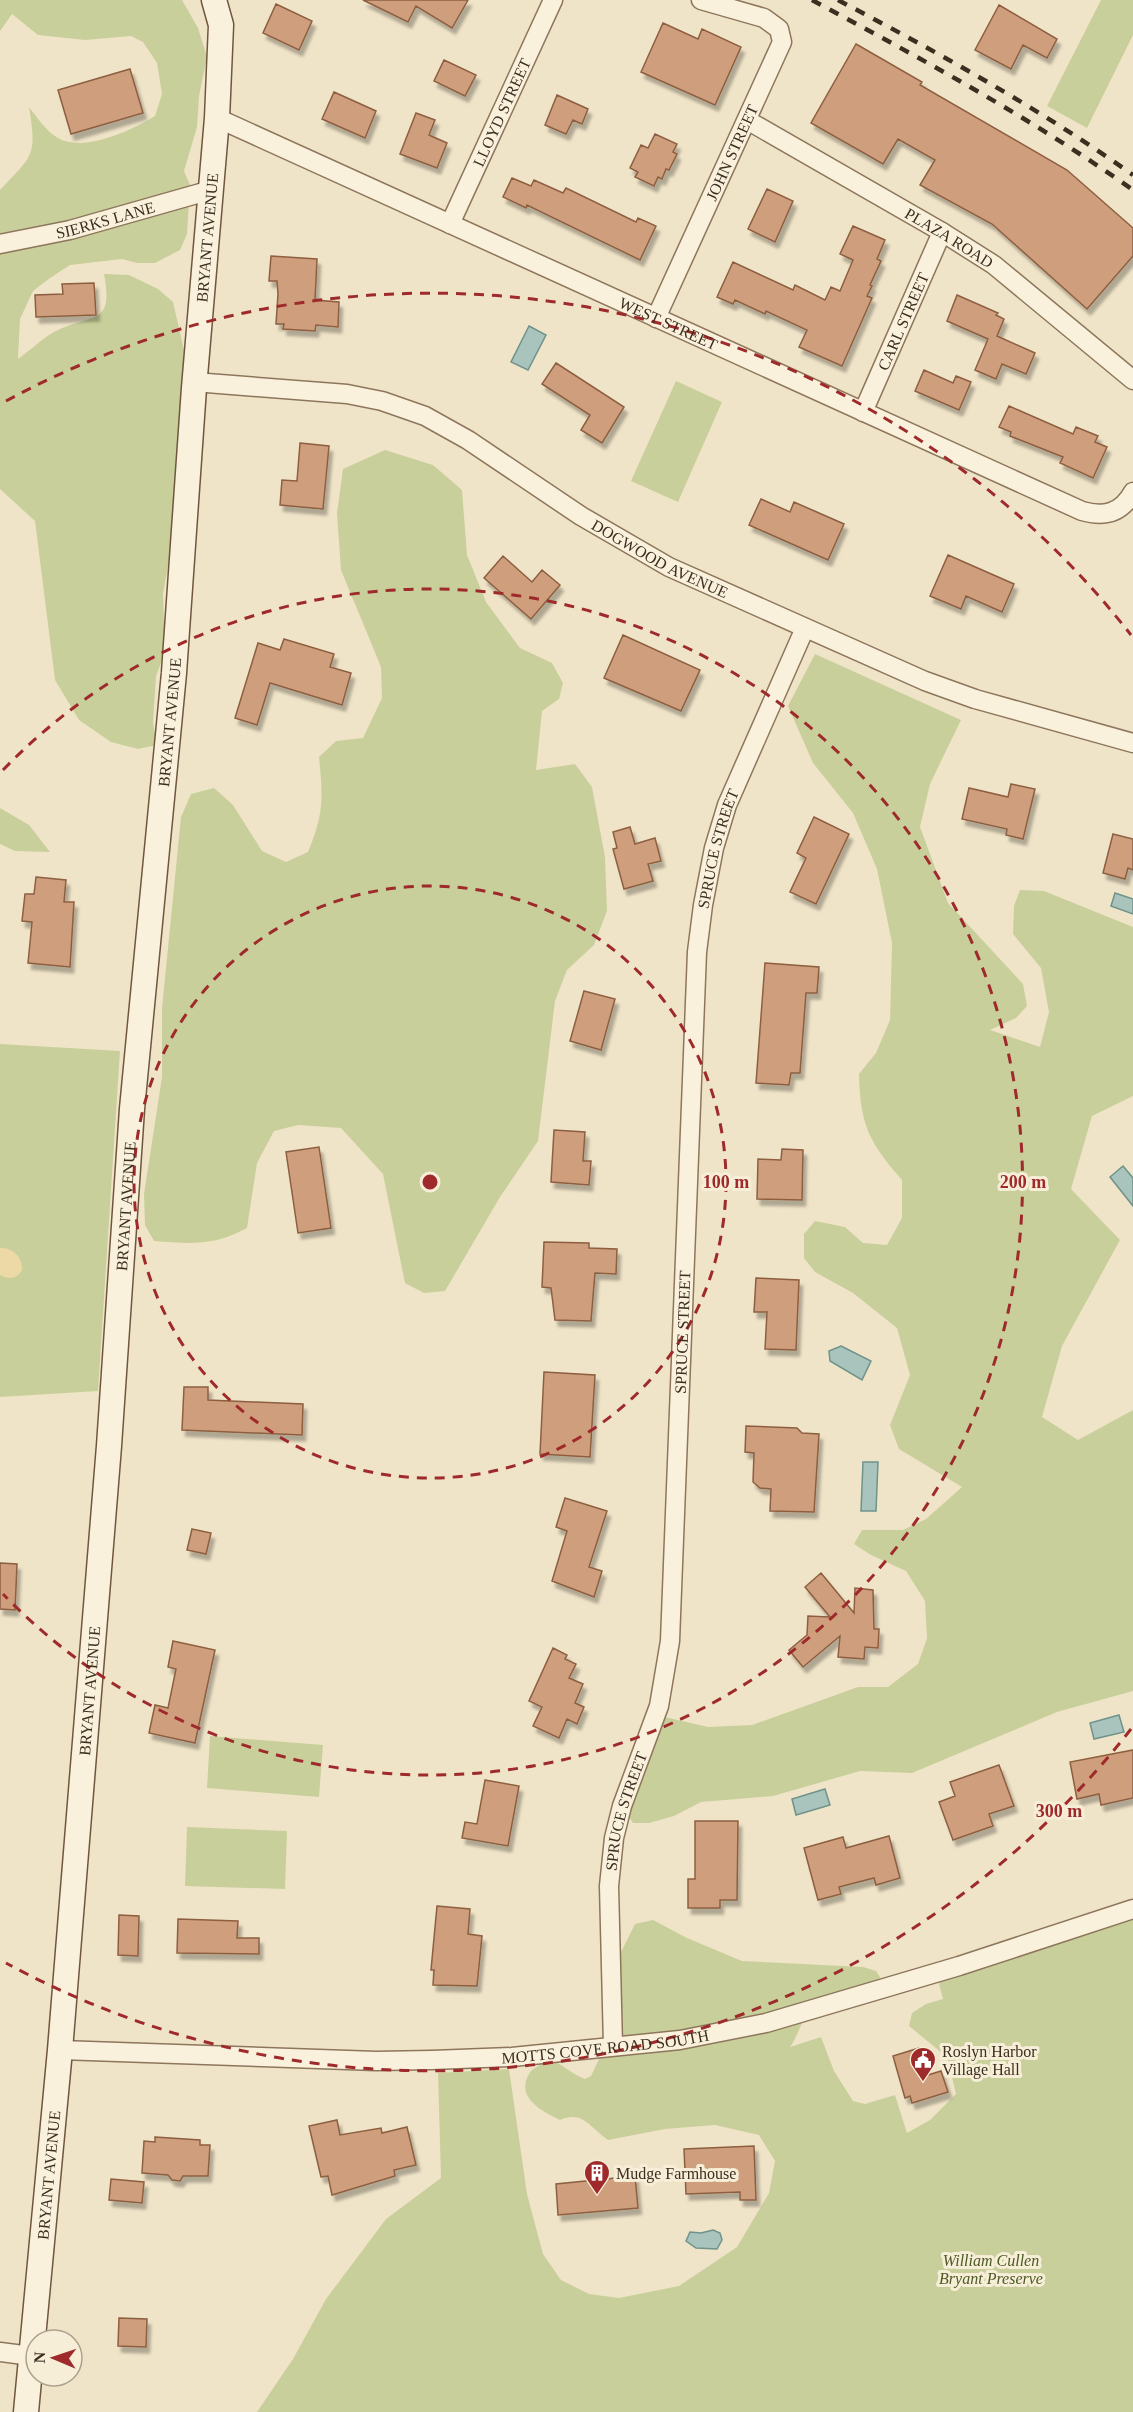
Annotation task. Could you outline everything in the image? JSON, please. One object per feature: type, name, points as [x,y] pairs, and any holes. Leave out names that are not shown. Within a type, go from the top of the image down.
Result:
[{"type":"main road","name":"BRYANT AVENUE","points":[[34,2328],[60,2050],[110,1446],[131,1121],[174,673],[194,382],[217,118],[221,25],[213,0]]},
{"type":"main road","name":"BRYANT AVENUE","points":[[26,2412],[28,2388]]},
{"type":"street","name":"LLOYD STREET","points":[[450,224],[553,0]]},
{"type":"street","name":"JOHN STREET","points":[[656,318],[782,42],[779,29],[764,18],[701,0]]},
{"type":"street","name":"WEST STREET","points":[[217,118],[1082,511],[1098,515],[1112,513],[1128,499]]},
{"type":"street","name":"PLAZA ROAD","points":[[747,120],[942,232],[1027,290],[1133,380]]},
{"type":"street","name":"SIERKS LANE","points":[[0,244],[70,230],[211,190]]},
{"type":"street","name":"CARL STREET","points":[[863,412],[942,232]]},
{"type":"street","name":"DOGWOOD AVENUE","points":[[194,382],[347,394],[382,401],[425,416],[468,440],[619,540],[669,567],[925,681],[975,699],[1133,743]]},
{"type":"street","name":"SPRUCE STREET","points":[[613,2046],[609,1886],[614,1838],[622,1806],[659,1706],[670,1641],[697,952],[703,905],[714,848],[728,805],[806,628]]},
{"type":"street","name":"MOTTS COVE ROAD SOUTH","points":[[60,2050],[376,2061],[512,2057],[680,2040],[766,2023],[959,1966],[1133,1909]]},
{"type":"street","points":[[0,2352],[24,2355]]},
{"type":"green space","points":[[0,0],[182,0],[198,28],[207,57],[199,96],[197,127],[184,171],[190,185],[187,234],[180,250],[155,263],[137,263],[122,259],[70,265],[33,291],[20,319],[18,359],[54,332],[99,314],[104,309],[106,301],[104,274],[129,275],[158,289],[173,302],[184,350],[186,402],[179,506],[163,594],[165,652],[156,676],[153,723],[157,745],[138,749],[111,742],[79,720],[55,680],[35,521],[0,489],[0,190],[26,162],[30,154],[32,136],[29,107],[46,128],[58,138],[81,143],[108,138],[155,116],[162,94],[157,63],[143,42],[131,36],[85,40],[38,35],[12,14],[0,31]]},
{"type":"green space","points":[[1101,0],[1133,0],[1133,35],[1087,128],[1047,106]]},
{"type":"green space","points":[[676,381],[722,402],[678,502],[631,481]]},
{"type":"green space","points":[[385,450],[433,465],[462,490],[467,555],[486,602],[520,648],[552,663],[563,683],[559,699],[542,711],[536,770],[575,764],[592,787],[605,857],[607,911],[594,945],[567,970],[555,1001],[538,1141],[500,1197],[445,1291],[424,1293],[405,1283],[383,1174],[341,1128],[298,1125],[274,1131],[257,1163],[247,1228],[235,1234],[202,1242],[154,1241],[145,1225],[144,1194],[162,1077],[162,1008],[181,817],[191,794],[214,788],[233,805],[262,851],[286,862],[308,852],[320,816],[319,757],[336,741],[363,738],[382,698],[381,667],[341,570],[337,513],[343,469]]},
{"type":"green space","points":[[815,654],[961,720],[930,784],[920,827],[948,903],[1023,984],[1027,1006],[1016,1018],[990,1030],[1040,1047],[1049,1012],[1041,968],[1013,934],[1014,906],[1020,890],[1044,891],[1133,927],[1133,1096],[1092,1116],[1071,1189],[1120,1240],[1062,1346],[1042,1417],[1078,1440],[1133,1410],[1133,1691],[1057,1712],[912,1773],[860,1771],[773,1796],[701,1802],[674,1816],[649,1823],[633,1823],[622,1806],[656,1715],[708,1727],[752,1725],[858,1687],[888,1687],[918,1664],[927,1638],[925,1601],[906,1571],[871,1555],[854,1544],[862,1530],[903,1530],[926,1519],[962,1487],[899,1449],[890,1425],[910,1375],[897,1328],[853,1293],[815,1272],[804,1258],[804,1234],[815,1221],[845,1227],[863,1243],[887,1245],[902,1218],[902,1180],[882,1155],[868,1132],[860,1092],[859,1074],[876,1053],[890,1020],[892,943],[877,869],[853,813],[813,763],[788,706]]},
{"type":"green space","points":[[0,808],[29,825],[50,852],[15,851],[0,844]]},
{"type":"green space","points":[[0,1044],[120,1051],[98,1391],[0,1397]]},
{"type":"green space","points":[[210,1736],[323,1745],[319,1797],[207,1788]]},
{"type":"green space","points":[[187,1827],[287,1831],[285,1889],[185,1886]]},
{"type":"green space","name":"William Cullen Bryant Preserve","points":[[1133,1909],[1133,2412],[257,2412],[293,2359],[326,2299],[386,2219],[441,2178],[438,2073],[509,2069],[527,2194],[543,2254],[561,2280],[589,2294],[619,2298],[679,2286],[737,2247],[769,2193],[775,2161],[759,2135],[715,2125],[665,2129],[608,2140],[581,2119],[568,2117],[560,2120],[539,2108],[528,2097],[526,2083],[530,2072],[549,2060],[585,2079],[591,2076],[609,2038],[619,1956],[635,1924],[653,1920],[687,1938],[742,1961],[863,1967],[876,1971],[880,1977],[877,1985],[833,2000],[811,2011],[804,2019],[790,2047],[821,2037],[834,2071],[853,2101],[865,2104],[895,2095],[907,2133],[930,2120],[956,2094],[947,2057],[909,2026],[912,2013],[926,2004],[943,1999],[939,1984],[944,1974]]},
{"type":"sand","points":[[0,1248],[13,1251],[18,1257],[22,1270],[15,1277],[7,1278],[0,1275]]},
{"type":"water","points":[[529,326],[546,335],[528,370],[511,362]]},
{"type":"water","points":[[1115,893],[1133,899],[1133,914],[1111,906]]},
{"type":"water","points":[[1123,1166],[1133,1178],[1133,1206],[1110,1177]]},
{"type":"water","points":[[841,1346],[871,1361],[862,1380],[830,1361],[829,1351]]},
{"type":"water","points":[[863,1462],[878,1462],[876,1511],[861,1511]]},
{"type":"water","points":[[1119,1715],[1124,1732],[1094,1739],[1090,1723]]},
{"type":"water","points":[[825,1789],[830,1805],[796,1815],[792,1799]]},
{"type":"water","points":[[713,2230],[720,2233],[722,2240],[717,2249],[696,2248],[686,2241],[690,2232],[701,2233]]},
{"type":"building","points":[[363,0],[468,0],[452,28],[416,6],[408,22]]},
{"type":"building","points":[[276,4],[312,21],[299,50],[263,33]]},
{"type":"building","points":[[999,5],[1057,39],[1047,58],[1023,45],[1011,69],[975,50]]},
{"type":"building","points":[[663,23],[698,39],[702,29],[741,47],[715,105],[641,72]]},
{"type":"building","points":[[856,44],[922,82],[920,85],[1067,170],[1133,228],[1133,256],[1087,309],[992,224],[920,185],[935,160],[898,139],[883,164],[811,123]]},
{"type":"building","points":[[444,60],[476,75],[465,96],[434,81]]},
{"type":"building","points":[[130,69],[143,113],[71,134],[58,90]]},
{"type":"building","points":[[334,92],[376,111],[365,138],[322,119]]},
{"type":"building","points":[[557,95],[588,109],[582,124],[573,120],[566,134],[545,125]]},
{"type":"building","points":[[416,113],[435,120],[429,135],[447,143],[437,168],[400,154]]},
{"type":"building","points":[[655,134],[677,144],[673,152],[677,154],[669,170],[666,169],[662,179],[658,177],[654,186],[635,177],[638,172],[630,168],[641,145],[648,148]]},
{"type":"building","points":[[512,178],[531,186],[534,180],[563,193],[566,188],[636,222],[638,218],[656,226],[640,260],[527,205],[526,208],[503,197]]},
{"type":"building","points":[[767,189],[793,201],[775,242],[748,229]]},
{"type":"building","points":[[853,226],[885,240],[877,259],[881,261],[867,296],[872,298],[842,366],[799,347],[807,330],[766,311],[765,314],[735,300],[733,304],[717,297],[733,262],[793,290],[795,285],[825,300],[831,287],[840,291],[853,260],[840,254]]},
{"type":"building","points":[[271,256],[317,259],[315,300],[339,302],[338,327],[316,325],[315,331],[283,329],[284,324],[276,324],[278,294],[277,281],[269,281]]},
{"type":"building","points":[[94,283],[96,315],[36,317],[35,295],[63,294],[62,284]]},
{"type":"building","points":[[957,295],[998,313],[996,315],[1004,319],[997,336],[1035,353],[1026,374],[1002,364],[996,379],[975,370],[988,339],[947,321]]},
{"type":"building","points":[[556,363],[624,407],[602,443],[581,430],[590,415],[542,384]]},
{"type":"building","points":[[924,370],[953,383],[956,376],[971,382],[959,410],[915,391]]},
{"type":"building","points":[[1009,406],[1073,434],[1076,427],[1098,436],[1095,442],[1107,447],[1093,478],[1060,463],[1063,457],[1010,436],[1011,432],[999,427]]},
{"type":"building","points":[[300,443],[329,446],[323,509],[280,505],[282,480],[297,481]]},
{"type":"building","points":[[761,499],[790,512],[794,502],[844,524],[828,560],[749,525]]},
{"type":"building","points":[[948,555],[1014,584],[1002,612],[966,596],[961,609],[930,596]]},
{"type":"building","points":[[503,556],[532,582],[542,570],[560,585],[531,619],[484,578]]},
{"type":"building","points":[[623,635],[700,670],[681,711],[604,678]]},
{"type":"building","points":[[284,639],[334,654],[330,667],[351,673],[342,705],[270,683],[257,725],[235,718],[258,643],[280,650]]},
{"type":"building","points":[[1011,784],[1035,789],[1023,839],[1006,835],[1007,829],[962,819],[969,788],[1008,797]]},
{"type":"building","points":[[814,817],[849,834],[816,904],[790,892],[806,858],[797,853]]},
{"type":"building","points":[[630,827],[635,844],[655,838],[661,861],[648,864],[653,881],[624,889],[613,849],[617,848],[613,832]]},
{"type":"building","points":[[1113,834],[1133,839],[1133,870],[1128,868],[1125,879],[1103,873]]},
{"type":"building","points":[[36,877],[66,880],[64,902],[74,902],[70,967],[28,963],[32,922],[22,921],[25,894],[34,894]]},
{"type":"building","points":[[765,963],[819,967],[817,993],[806,993],[800,1073],[791,1073],[789,1085],[756,1083]]},
{"type":"building","points":[[584,991],[615,999],[601,1050],[570,1041]]},
{"type":"building","points":[[554,1130],[585,1132],[583,1161],[591,1161],[589,1185],[551,1182]]},
{"type":"building","points":[[319,1147],[331,1228],[298,1233],[286,1152]]},
{"type":"building","points":[[782,1149],[803,1150],[802,1200],[757,1199],[758,1159],[781,1160]]},
{"type":"building","points":[[544,1242],[589,1243],[589,1248],[617,1249],[616,1274],[595,1273],[591,1321],[555,1320],[551,1288],[542,1287]]},
{"type":"building","points":[[756,1278],[799,1280],[796,1350],[765,1349],[767,1312],[754,1312]]},
{"type":"building","points":[[544,1372],[595,1375],[590,1457],[540,1454]]},
{"type":"building","points":[[184,1387],[208,1387],[208,1400],[303,1404],[302,1435],[182,1430]]},
{"type":"building","points":[[746,1426],[797,1428],[802,1433],[819,1434],[814,1512],[770,1511],[771,1489],[760,1488],[753,1482],[754,1453],[745,1452]]},
{"type":"building","points":[[565,1498],[607,1511],[589,1567],[602,1571],[594,1597],[552,1581],[567,1531],[556,1527]]},
{"type":"building","points":[[192,1529],[211,1533],[206,1554],[187,1550]]},
{"type":"building","points":[[0,1563],[17,1564],[15,1610],[0,1609]]},
{"type":"building","points":[[821,1573],[854,1613],[855,1588],[873,1590],[874,1629],[879,1629],[878,1648],[865,1647],[864,1659],[838,1657],[840,1636],[803,1667],[789,1650],[807,1635],[808,1616],[830,1617],[805,1587]]},
{"type":"building","points":[[173,1641],[215,1650],[195,1743],[149,1733],[155,1705],[168,1708],[176,1669],[168,1667]]},
{"type":"building","points":[[553,1648],[567,1655],[565,1659],[576,1664],[569,1678],[583,1684],[575,1703],[584,1707],[577,1724],[567,1719],[559,1738],[533,1726],[542,1707],[529,1701]]},
{"type":"building","points":[[1133,1750],[1133,1798],[1101,1805],[1099,1794],[1077,1799],[1070,1762]]},
{"type":"building","points":[[999,1765],[1014,1806],[989,1814],[993,1826],[953,1840],[939,1802],[955,1796],[950,1782]]},
{"type":"building","points":[[485,1780],[519,1786],[508,1846],[462,1838],[465,1822],[477,1824]]},
{"type":"building","points":[[695,1821],[738,1821],[737,1900],[720,1900],[720,1908],[688,1908],[688,1879],[695,1879]]},
{"type":"building","points":[[889,1836],[900,1878],[876,1885],[874,1878],[839,1887],[841,1894],[818,1900],[804,1848],[843,1837],[846,1848]]},
{"type":"building","points":[[437,1906],[470,1909],[468,1934],[482,1936],[477,1986],[433,1985],[434,1970],[431,1970]]},
{"type":"building","points":[[119,1915],[139,1916],[138,1956],[118,1955]]},
{"type":"building","points":[[178,1919],[238,1921],[237,1938],[259,1938],[259,1954],[177,1953]]},
{"type":"building","name":"Roslyn Harbor Village Hall","points":[[919,2048],[928,2075],[941,2071],[948,2092],[912,2103],[910,2096],[905,2098],[893,2056]]},
{"type":"building","points":[[337,2120],[340,2135],[381,2128],[382,2133],[407,2127],[416,2165],[394,2170],[395,2176],[332,2195],[328,2176],[321,2177],[309,2126]]},
{"type":"building","points":[[155,2137],[200,2140],[200,2145],[210,2145],[208,2176],[183,2176],[180,2181],[172,2180],[168,2175],[142,2173],[144,2141],[155,2142]]},
{"type":"building","points":[[754,2146],[756,2200],[740,2200],[740,2192],[686,2194],[684,2149]]},
{"type":"building","name":"Mudge Farmhouse","points":[[635,2176],[638,2208],[558,2215],[556,2184]]},
{"type":"building","points":[[111,2179],[144,2182],[142,2203],[109,2200]]},
{"type":"building","points":[[119,2318],[147,2319],[146,2347],[118,2346]]},
{"type":"railway","points":[[812,0],[1016,114],[1133,190]]},
{"type":"railway","points":[[838,0],[988,83],[1062,127],[1133,175]]},
{"type":"place","name":"Roslyn Harbor Village Hall","points":[[923,2083]]},
{"type":"place","name":"Mudge Farmhouse","points":[[597,2196]]}]
